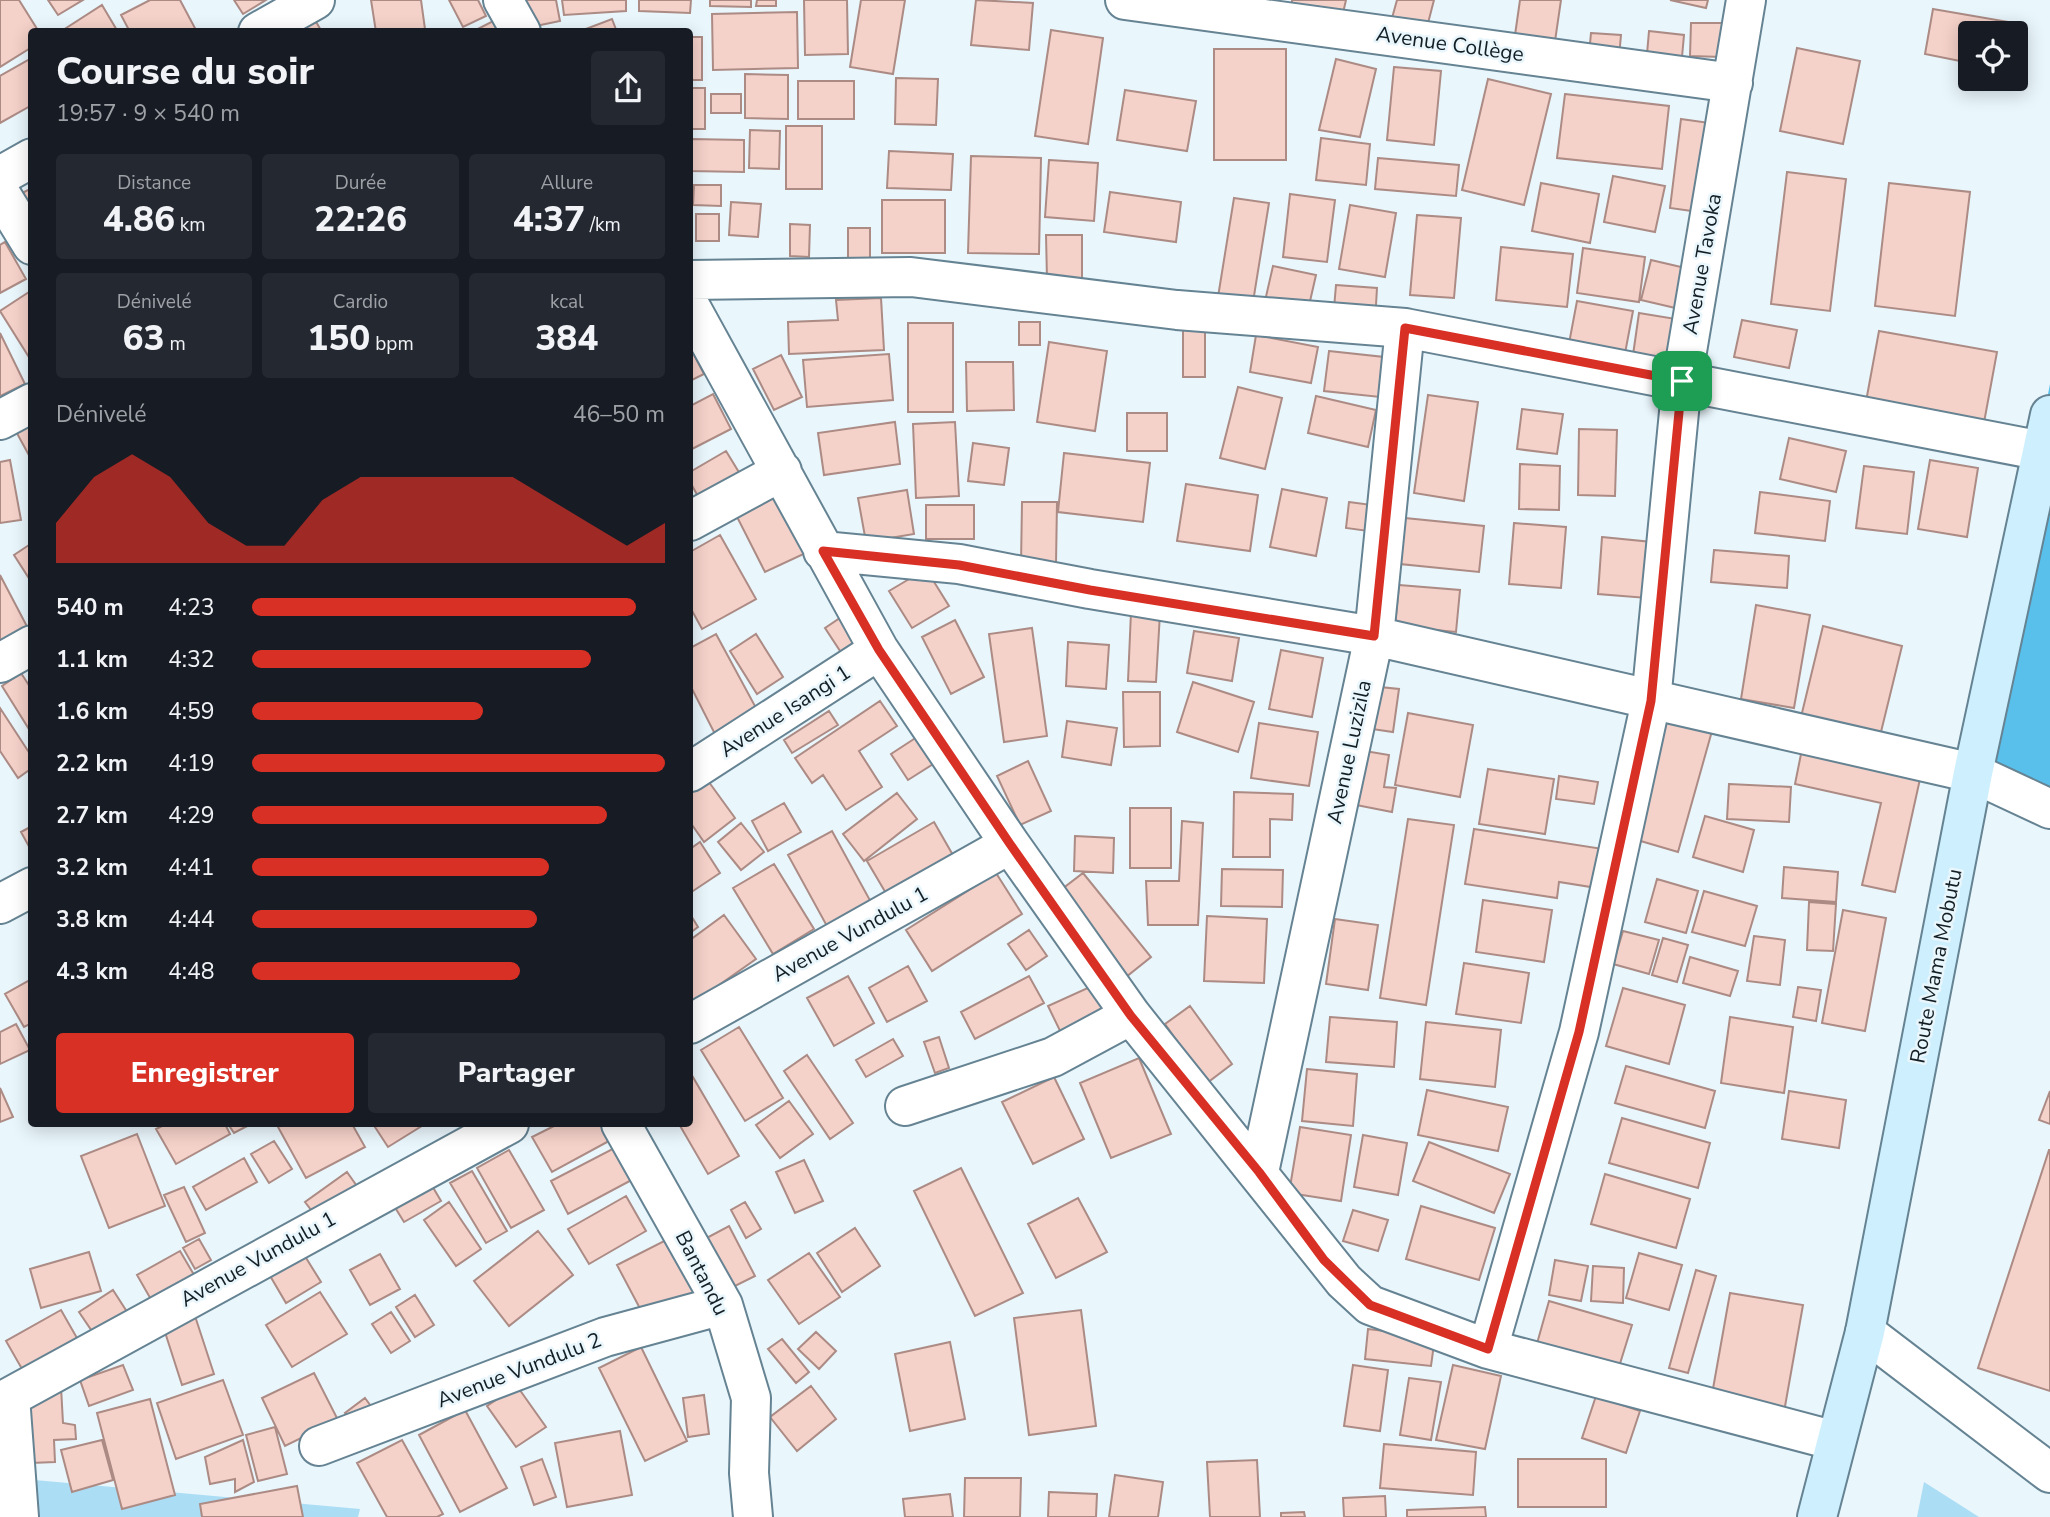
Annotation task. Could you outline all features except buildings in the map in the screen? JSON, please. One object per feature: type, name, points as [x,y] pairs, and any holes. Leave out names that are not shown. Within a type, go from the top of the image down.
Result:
[{"type":"street","points":[[265,28],[315,0]]},
{"type":"street","points":[[503,0],[519,28]]},
{"type":"street","name":"Avenue Collège","points":[[1125,0],[1167,3],[1733,82]]},
{"type":"street","name":"Avenue Tavoka","points":[[1488,1349],[1579,1032],[1651,701],[1682,381],[1746,0]]},
{"type":"street","points":[[0,176],[28,160]]},
{"type":"street","points":[[0,193],[28,238]]},
{"type":"street","points":[[693,280],[911,277],[1177,310],[1405,328],[1682,381],[2047,433]]},
{"type":"street","points":[[693,311],[879,650],[1010,844],[1131,1016],[1259,1172],[1324,1260],[1370,1305],[1488,1349],[1836,1441]]},
{"type":"street","name":"Avenue Luzizila","points":[[1259,1172],[1374,636],[1405,328]]},
{"type":"street","points":[[0,420],[28,405]]},
{"type":"street","name":"Route Mama Mobutu","points":[[1817,1517],[1865,1332],[1973,773],[2047,433]]},
{"type":"street","points":[[693,519],[782,471]]},
{"type":"street","points":[[823,551],[959,565],[1090,590],[1374,636],[1973,773],[2050,809]]},
{"type":"street","points":[[0,663],[28,647]]},
{"type":"street","name":"Avenue Isangi 1","points":[[693,770],[879,650]]},
{"type":"street","name":"Avenue Vundulu 1","points":[[693,1022],[1010,844]]},
{"type":"street","points":[[0,904],[28,889]]},
{"type":"street","points":[[905,1106],[1053,1057],[1131,1016]]},
{"type":"street","name":"Avenue Vundulu 1","points":[[19,1517],[10,1397],[504,1127]]},
{"type":"street","name":"Bantandu","points":[[623,1127],[723,1305],[751,1398],[749,1473],[753,1517]]},
{"type":"street","name":"Avenue Vundulu 2","points":[[319,1446],[605,1338],[723,1305]]},
{"type":"street","points":[[1865,1332],[2050,1473]]},
{"type":"shaded area","points":[[2050,384],[2050,792],[1973,773]]},
{"type":"shaded area","points":[[23,1479],[360,1509],[358,1517],[0,1517]]},
{"type":"shaded area","points":[[1924,1482],[1979,1517],[1917,1517]]},
{"type":"route","points":[[1405,328],[1682,381],[1651,701],[1579,1032],[1488,1349],[1370,1305],[1324,1260],[1259,1172],[1131,1016],[1010,844],[879,650],[823,551],[959,565],[1090,590],[1374,636],[1405,328]]}]
